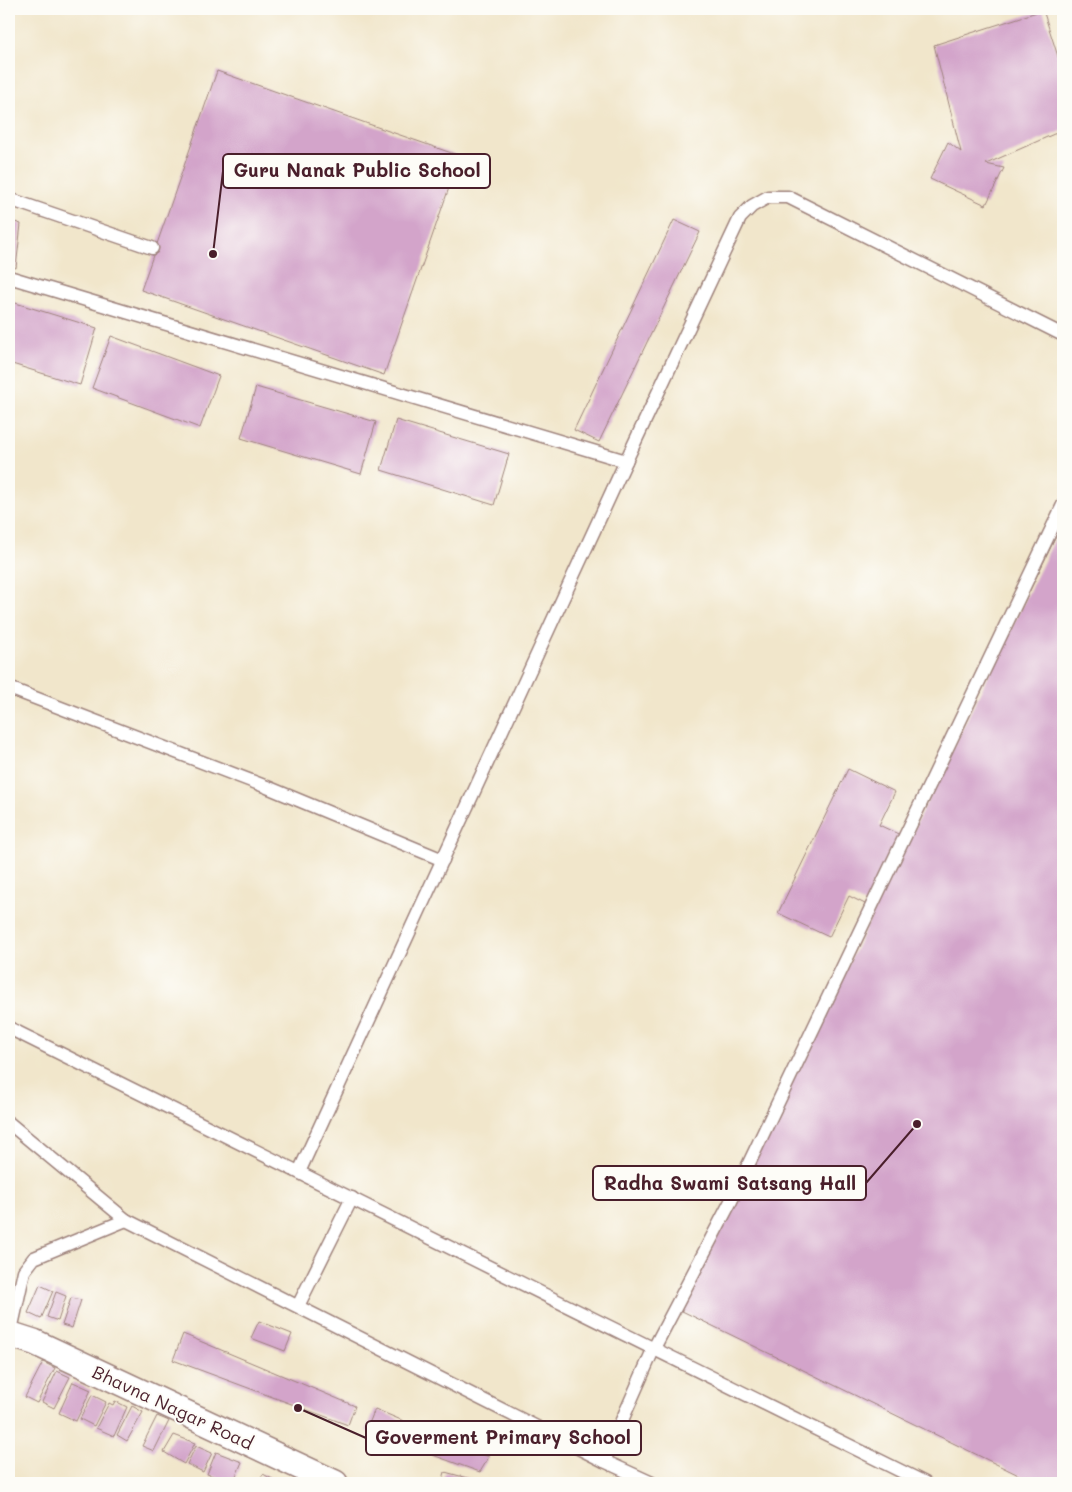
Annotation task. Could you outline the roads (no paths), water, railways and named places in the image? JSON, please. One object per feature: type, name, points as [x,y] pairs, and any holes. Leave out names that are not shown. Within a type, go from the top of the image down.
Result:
[{"type":"street","name":"Bhavna Nagar Road","points":[[9,1335],[34,1342],[336,1483]]},
{"type":"lane","points":[[299,1172],[626,461],[740,218],[752,206],[768,197],[788,197],[1063,335]]},
{"type":"lane","points":[[9,200],[152,248]]},
{"type":"lane","points":[[9,276],[626,461]]},
{"type":"lane","points":[[604,1461],[653,1350],[731,1201],[1063,505]]},
{"type":"lane","points":[[9,688],[267,787],[443,860]]},
{"type":"lane","points":[[9,1028],[653,1350],[924,1483]]},
{"type":"lane","points":[[9,1123],[126,1220],[604,1461],[652,1483]]},
{"type":"lane","points":[[298,1306],[352,1198]]},
{"type":"lane","points":[[9,1335],[24,1271],[34,1258],[126,1220]]},
{"type":"place","name":"Guru Nanak Public School","points":[[213,254]]},
{"type":"place","name":"Radha Swami Satsang Hall","points":[[917,1124]]},
{"type":"place","name":"Goverment Primary School","points":[[298,1408]]}]
